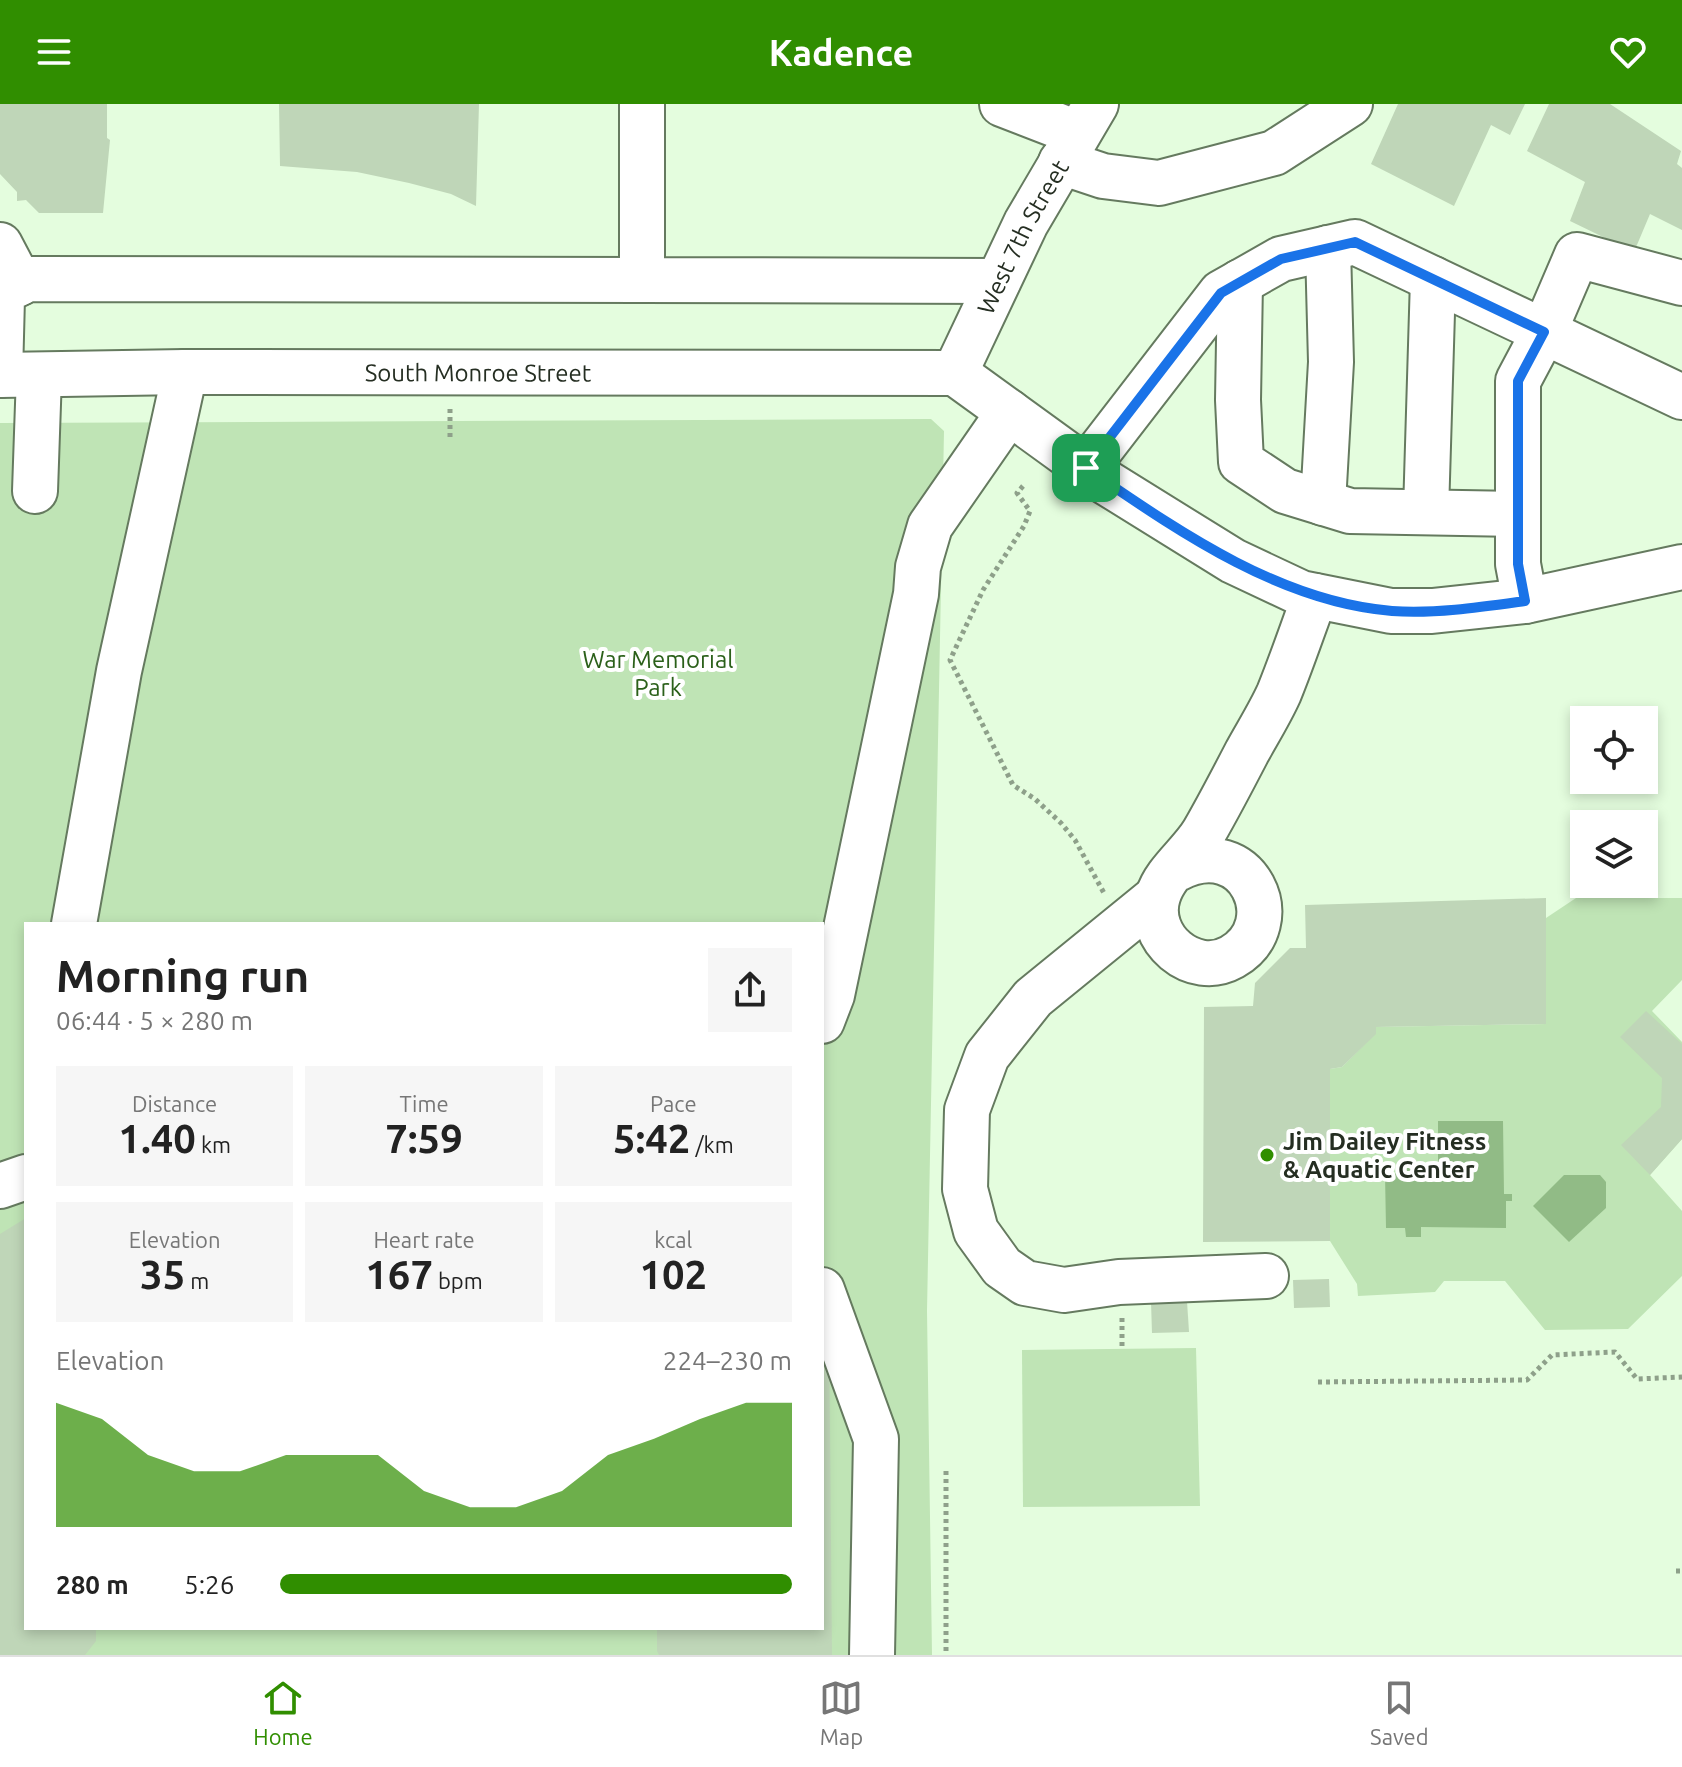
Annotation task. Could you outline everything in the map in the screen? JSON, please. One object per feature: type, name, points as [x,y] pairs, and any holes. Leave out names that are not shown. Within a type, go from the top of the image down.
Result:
[{"type":"street","points":[[642,104],[642,280]]},
{"type":"street","points":[[1002,104],[1078,133],[1103,176],[1159,183],[1274,153],[1350,104]]},
{"type":"street","name":"West 7th Street","points":[[955,373],[998,281],[1078,133]]},
{"type":"street","points":[[1086,468],[1221,293],[1281,259],[1355,242],[1678,393]]},
{"type":"street","points":[[0,245],[20,283]]},
{"type":"street","points":[[1323,503],[1331,362],[1328,248]]},
{"type":"street","points":[[1525,601],[1518,564],[1518,381],[1544,332],[1577,255],[1682,283]]},
{"type":"street","points":[[35,491],[2,298],[8,289],[28,279],[998,281]]},
{"type":"street","points":[[1426,512],[1433,279]]},
{"type":"street","points":[[1240,282],[1238,400],[1241,462],[1285,491],[1350,511],[1518,514]]},
{"type":"street","points":[[74,922],[119,671],[185,372]]},
{"type":"street","name":"South Monroe Street","points":[[13,375],[185,372],[955,373]]},
{"type":"street","points":[[955,373],[1086,468],[1233,561],[1301,593],[1391,611],[1432,611],[1525,601],[1682,567]]},
{"type":"street","points":[[824,1016],[832,995],[916,594],[918,567],[930,526],[1009,412]]},
{"type":"street","points":[[1266,1276],[1119,1282],[1064,1290],[1025,1283],[1002,1267],[976,1231],[965,1189],[967,1110],[987,1056],[1033,998],[1167,883],[1202,836],[1278,695],[1315,596]]},
{"type":"street","points":[[0,1186],[24,1178]]},
{"type":"street","points":[[824,1296],[876,1439],[872,1655]]},
{"type":"path","points":[[450,404],[450,440]]},
{"type":"path","points":[[1023,486],[1017,493],[1030,511],[1024,526],[983,590],[950,660],[1013,785],[1035,799],[1061,823],[1075,840],[1106,896]]},
{"type":"path","points":[[1121,1308],[1122,1349]]},
{"type":"path","points":[[1318,1382],[1527,1380],[1552,1355],[1615,1352],[1637,1379],[1682,1377]]},
{"type":"path","points":[[946,1471],[946,1655]]},
{"type":"green space","name":"War Memorial Park","points":[[931,419],[944,431],[927,1311],[932,1655],[0,1655],[0,423]]},
{"type":"green space","points":[[1576,898],[1682,898],[1682,980],[1652,1011],[1682,1042],[1682,1139],[1650,1175],[1682,1211],[1682,1276],[1628,1329],[1545,1330],[1505,1281],[1444,1281],[1435,1292],[1358,1296],[1357,1284],[1330,1241],[1330,1069],[1342,1067],[1375,1034],[1376,1027],[1546,1024],[1546,918]]},
{"type":"green space","points":[[1196,1348],[1200,1506],[1023,1507],[1022,1350]]},
{"type":"shaded area","points":[[1438,1121],[1503,1121],[1504,1194],[1512,1194],[1512,1201],[1506,1201],[1506,1228],[1421,1227],[1421,1237],[1406,1237],[1405,1228],[1386,1228],[1385,1174],[1404,1173],[1405,1165],[1421,1165],[1422,1174],[1438,1174]]},
{"type":"shaded area","points":[[1564,1175],[1600,1175],[1606,1182],[1606,1208],[1569,1242],[1533,1206]]},
{"type":"building","points":[[0,104],[107,104],[107,138],[110,140],[103,213],[39,213],[26,200],[17,201],[17,192],[0,174]]},
{"type":"building","points":[[279,104],[479,104],[476,206],[451,194],[357,172],[280,166]]},
{"type":"building","points":[[1398,104],[1525,104],[1510,135],[1491,125],[1454,206],[1371,164]]},
{"type":"building","points":[[1549,104],[1610,104],[1681,151],[1677,164],[1682,168],[1682,230],[1650,214],[1634,252],[1570,221],[1585,182],[1527,151]]},
{"type":"building","name":"Jim Dailey Fitness & Aquatic Center","points":[[1546,898],[1546,1024],[1376,1027],[1376,1034],[1342,1067],[1330,1069],[1330,1241],[1203,1242],[1204,1007],[1253,1006],[1255,983],[1290,948],[1306,948],[1305,905]]},
{"type":"building","points":[[1646,1011],[1682,1044],[1682,1139],[1650,1175],[1621,1145],[1661,1107],[1662,1078],[1620,1037]]},
{"type":"building","points":[[24,1219],[24,1630],[96,1630],[96,1641],[85,1655],[0,1655],[0,1234]]},
{"type":"building","points":[[1329,1279],[1330,1307],[1294,1308],[1293,1280]]},
{"type":"building","points":[[1187,1301],[1189,1332],[1152,1333],[1151,1302]]},
{"type":"building","points":[[824,1307],[829,1316],[832,1655],[659,1655],[657,1630],[824,1630]]},
{"type":"place","name":"Jim Dailey Fitness & Aquatic Center","points":[[1267,1155]]},
{"type":"route","points":[[1355,242],[1544,332],[1518,381],[1518,564],[1525,601],[1432,611],[1391,611],[1301,593],[1233,561],[1086,468],[1221,293],[1281,259],[1355,242]]}]
